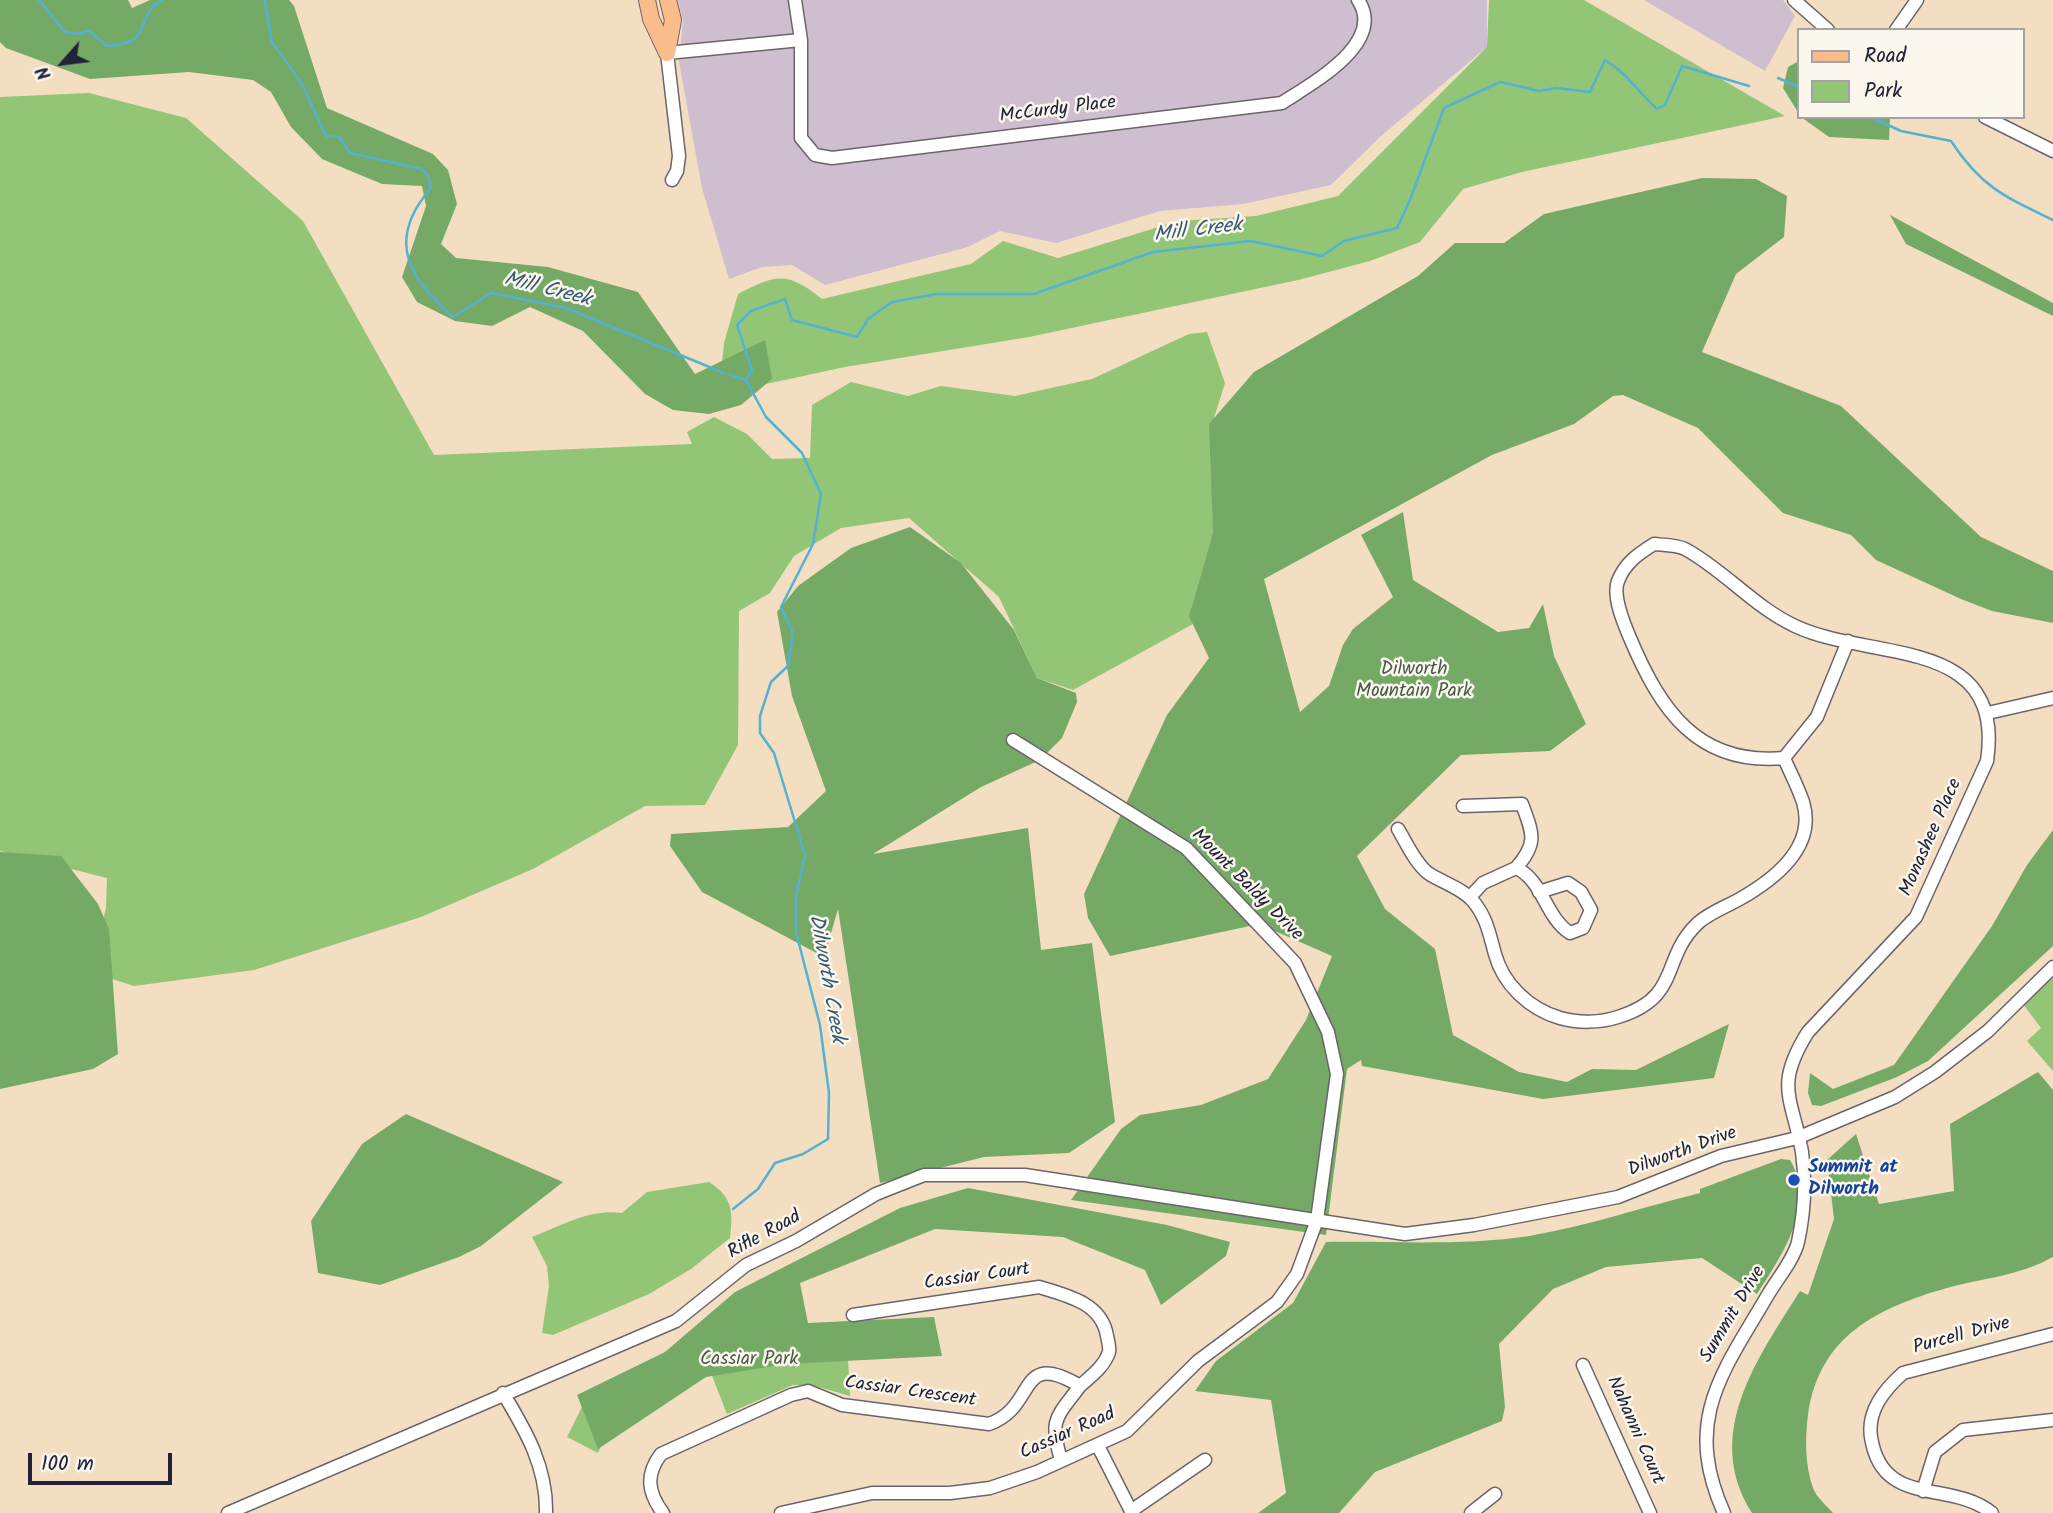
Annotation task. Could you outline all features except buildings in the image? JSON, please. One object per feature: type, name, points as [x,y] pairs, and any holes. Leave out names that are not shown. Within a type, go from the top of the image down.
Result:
[{"type":"main road","points":[[647,0],[650,19],[667,53]]},
{"type":"main road","points":[[667,53],[673,20],[668,0]]},
{"type":"street","name":"McCurdy Place","points":[[795,0],[801,40],[801,138],[815,155],[832,158],[1282,103],[1328,73],[1363,37],[1365,12],[1358,0]]},
{"type":"street","points":[[1794,0],[1826,28]]},
{"type":"street","points":[[1897,28],[1917,0]]},
{"type":"street","points":[[672,180],[677,171],[679,156],[667,53],[801,40]]},
{"type":"street","points":[[1989,119],[2053,152]]},
{"type":"street","points":[[1848,641],[1817,717],[1784,758],[1764,760],[1707,745],[1665,708],[1644,671],[1623,622],[1616,584],[1630,560],[1654,544],[1684,548],[1759,604],[1796,627],[1943,664],[1973,688],[1988,713],[2053,698]]},
{"type":"street","name":"Monashee Place","points":[[1797,1138],[1787,1094],[1787,1075],[1795,1052],[1808,1031],[1916,917],[1987,761],[1991,735],[1988,713]]},
{"type":"street","name":"Mount Baldy Drive","points":[[1013,740],[1186,848],[1295,963],[1328,1032],[1337,1073],[1317,1220]]},
{"type":"street","points":[[1398,829],[1424,870],[1470,897],[1487,920],[1495,957],[1511,986],[1529,1004],[1559,1018],[1585,1022],[1611,1019],[1640,1010],[1654,999],[1697,924],[1762,886],[1783,869],[1797,849],[1804,826],[1804,804],[1784,758]]},
{"type":"street","points":[[1463,806],[1522,804],[1532,833],[1531,851],[1516,868],[1483,883],[1470,897]]},
{"type":"street","points":[[1516,868],[1529,874],[1539,892]]},
{"type":"street","name":"Dilworth Drive","points":[[1317,1220],[1405,1234],[1475,1225],[1618,1197],[1721,1156],[1797,1138],[1895,1097],[1936,1072],[1988,1031],[2053,967]]},
{"type":"street","name":"Summit Drive","points":[[1724,1513],[1717,1496],[1704,1441],[1717,1382],[1797,1245],[1804,1200],[1801,1151],[1797,1138]]},
{"type":"street","name":"Rifle Road","points":[[228,1513],[676,1321],[746,1265],[796,1241],[876,1194],[924,1175],[1025,1175],[1317,1220]]},
{"type":"street","name":"Cassiar Road","points":[[781,1513],[872,1493],[950,1493],[990,1488],[1098,1446],[1127,1431],[1198,1361],[1277,1302],[1297,1274],[1317,1220]]},
{"type":"street","name":"Cassiar Court","points":[[853,1315],[1039,1287],[1065,1295],[1090,1305],[1106,1329],[1110,1350],[1102,1366],[1080,1386]]},
{"type":"street","name":"Purcell Drive","points":[[1993,1513],[1973,1499],[1902,1485],[1885,1472],[1873,1452],[1869,1425],[1888,1386],[1903,1373],[2053,1334]]},
{"type":"street","name":"Nahanni Court","points":[[1583,1366],[1650,1513]]},
{"type":"street","name":"Cassiar Crescent","points":[[663,1513],[654,1501],[649,1482],[651,1467],[661,1454],[791,1395],[808,1391],[842,1405],[989,1424],[1003,1419],[1017,1404],[1033,1378],[1044,1371],[1058,1373],[1080,1386]]},
{"type":"street","points":[[1061,1460],[1054,1436],[1055,1419],[1080,1386]]},
{"type":"street","points":[[503,1393],[539,1460],[546,1495],[545,1513]]},
{"type":"street","points":[[1923,1491],[1935,1452],[1963,1430],[2053,1420]]},
{"type":"street","points":[[1098,1446],[1130,1512],[1205,1460]]},
{"type":"street","points":[[1471,1513],[1495,1494]]},
{"type":"shaded area","points":[[678,0],[1487,0],[1487,47],[1381,136],[1331,185],[1243,204],[1160,211],[1056,243],[1000,231],[968,247],[825,285],[792,265],[762,267],[729,279],[702,188],[679,62],[683,20]]},
{"type":"shaded area","points":[[1644,0],[1783,0],[1795,16],[1765,71]]},
{"type":"green space","points":[[0,0],[128,0],[132,8],[150,0],[289,0],[294,6],[327,108],[433,154],[448,170],[457,204],[441,244],[456,258],[548,267],[638,292],[695,374],[765,340],[772,379],[741,405],[709,414],[673,410],[645,394],[583,331],[530,307],[492,326],[455,321],[417,302],[402,277],[426,206],[422,186],[382,184],[322,159],[291,127],[271,92],[253,80],[189,72],[90,79],[6,48],[0,42]]},
{"type":"green space","points":[[1489,0],[1584,0],[1785,116],[1522,172],[1463,189],[1420,242],[1370,261],[1298,280],[1029,337],[845,367],[719,394],[724,343],[738,294],[772,279],[782,278],[800,284],[822,299],[971,264],[1003,241],[1058,258],[1178,221],[1256,216],[1338,196],[1487,47]]},
{"type":"green space","points":[[1798,62],[1798,112],[1783,88],[1788,67]]},
{"type":"green space","points":[[89,93],[186,118],[303,221],[434,455],[692,444],[687,432],[714,417],[747,434],[772,459],[810,458],[812,405],[851,382],[908,396],[941,386],[1015,396],[1092,379],[1189,334],[1207,332],[1225,383],[1214,418],[1213,532],[1191,609],[1193,624],[1073,690],[1037,678],[999,597],[909,518],[841,528],[794,556],[770,593],[739,611],[738,745],[705,805],[645,806],[533,869],[421,917],[254,970],[134,986],[90,972],[106,908],[107,878],[0,851],[0,97]]},
{"type":"green space","points":[[1804,119],[1890,119],[1889,140],[1829,137]]},
{"type":"green space","name":"Dilworth Mountain Park","points":[[1702,178],[1756,179],[1787,196],[1784,237],[1736,274],[1702,352],[1841,406],[1981,537],[2053,571],[2053,623],[1992,611],[1961,599],[1876,560],[1851,535],[1783,513],[1698,428],[1623,395],[1613,396],[1574,424],[1492,455],[1264,579],[1300,712],[1329,686],[1343,645],[1353,629],[1393,597],[1361,535],[1403,512],[1413,580],[1498,632],[1529,628],[1543,604],[1554,656],[1586,724],[1550,751],[1461,755],[1357,856],[1385,909],[1435,949],[1453,1035],[1519,1072],[1567,1082],[1592,1069],[1636,1070],[1729,1024],[1714,1078],[1543,1099],[1362,1066],[1361,1060],[1347,1069],[1326,1235],[1071,1200],[1121,1129],[1140,1115],[1201,1105],[1268,1079],[1306,1020],[1332,956],[1259,924],[1110,956],[1088,918],[1084,894],[1167,715],[1209,658],[1189,616],[1213,532],[1209,424],[1254,372],[1418,276],[1455,243],[1504,243],[1544,214]]},
{"type":"green space","points":[[1890,215],[2053,303],[2053,316],[1906,244]]},
{"type":"green space","points":[[910,527],[961,563],[1014,630],[1037,678],[1076,693],[1077,702],[1062,738],[1040,760],[981,787],[873,854],[1028,828],[1041,950],[1092,943],[1115,1122],[1069,1153],[984,1157],[880,1183],[838,909],[824,957],[702,892],[670,846],[671,834],[788,827],[826,791],[792,696],[777,612],[798,586],[851,548]]},
{"type":"green space","points":[[2053,830],[2053,946],[1928,1061],[1897,1077],[1821,1106],[1812,1105],[1808,1093],[1810,1073],[1833,1089],[1894,1065],[1992,926],[2027,865]]},
{"type":"green space","points":[[0,852],[61,856],[98,904],[109,929],[118,1054],[93,1069],[0,1089]]},
{"type":"green space","points":[[2053,970],[2053,1071],[2027,1041],[2041,1028],[2020,1000]]},
{"type":"green space","points":[[2038,1072],[2053,1090],[2053,1257],[2014,1273],[1921,1296],[1875,1316],[1855,1329],[1838,1345],[1825,1365],[1814,1388],[1808,1415],[1806,1452],[1810,1479],[1817,1495],[1833,1513],[1752,1513],[1738,1484],[1732,1454],[1734,1426],[1753,1370],[1768,1343],[1800,1291],[1808,1295],[1834,1219],[1827,1160],[1856,1134],[1879,1204],[1954,1191],[1950,1124]]},
{"type":"green space","points":[[406,1114],[563,1182],[481,1246],[459,1257],[380,1285],[318,1273],[311,1221],[362,1144]]},
{"type":"green space","points":[[1781,1159],[1790,1160],[1797,1177],[1800,1195],[1798,1212],[1785,1247],[1757,1294],[1702,1258],[1606,1267],[1553,1289],[1499,1344],[1505,1407],[1502,1421],[1375,1472],[1339,1513],[1258,1513],[1286,1493],[1271,1400],[1195,1391],[1216,1361],[1293,1303],[1326,1242],[1454,1242],[1505,1239],[1551,1232],[1700,1193],[1700,1189]]},
{"type":"green space","points":[[709,1182],[723,1193],[730,1206],[730,1238],[691,1269],[649,1294],[553,1335],[542,1333],[549,1286],[547,1266],[532,1237],[587,1215],[622,1213],[647,1192]]},
{"type":"green space","points":[[968,1188],[1167,1225],[1230,1242],[1226,1256],[1161,1305],[1145,1270],[1063,1237],[935,1229],[800,1283],[808,1323],[934,1317],[942,1356],[786,1364],[706,1377],[598,1449],[577,1395],[665,1352],[735,1292],[900,1208]]},
{"type":"green space","name":"Cassiar Park","points":[[846,1321],[850,1396],[812,1385],[793,1385],[727,1414],[707,1363],[617,1407],[598,1453],[567,1437],[590,1391],[774,1332]]},
{"type":"waterway","name":"Mill Creek","points":[[39,0],[65,32],[79,34],[89,31],[107,46],[122,44],[138,35],[148,14],[162,0]]},
{"type":"waterway","name":"Mill Creek","points":[[265,0],[272,42],[302,84],[326,136],[339,137],[350,153],[422,169],[428,176],[431,188],[417,207],[409,225],[406,242],[408,257],[425,287],[453,317],[491,293],[566,308],[724,373]]},
{"type":"waterway","name":"Mill Creek","points":[[728,374],[746,380],[752,370],[737,325],[751,311],[785,299],[792,320],[857,337],[868,319],[892,302],[937,294],[1034,294],[1153,252],[1251,241],[1322,256],[1344,241],[1397,228],[1444,108],[1500,82],[1539,91],[1556,88],[1590,92],[1605,60],[1657,109],[1665,105],[1682,66],[1749,86]]},
{"type":"waterway","name":"Mill Creek","points":[[1778,78],[1798,87]]},
{"type":"waterway","name":"Mill Creek","points":[[1874,119],[1901,131],[1951,141],[1973,170],[1995,189],[2053,220]]},
{"type":"waterway","name":"Dilworth Creek","points":[[733,1209],[758,1189],[775,1163],[803,1154],[828,1139],[829,1093],[820,1025],[796,932],[796,896],[805,855],[774,753],[760,733],[760,716],[771,682],[788,666],[793,633],[781,607],[813,544],[821,494],[802,453],[766,417],[746,380]]},
{"type":"place","name":"Summit at Dilworth","points":[[1794,1180]]}]
